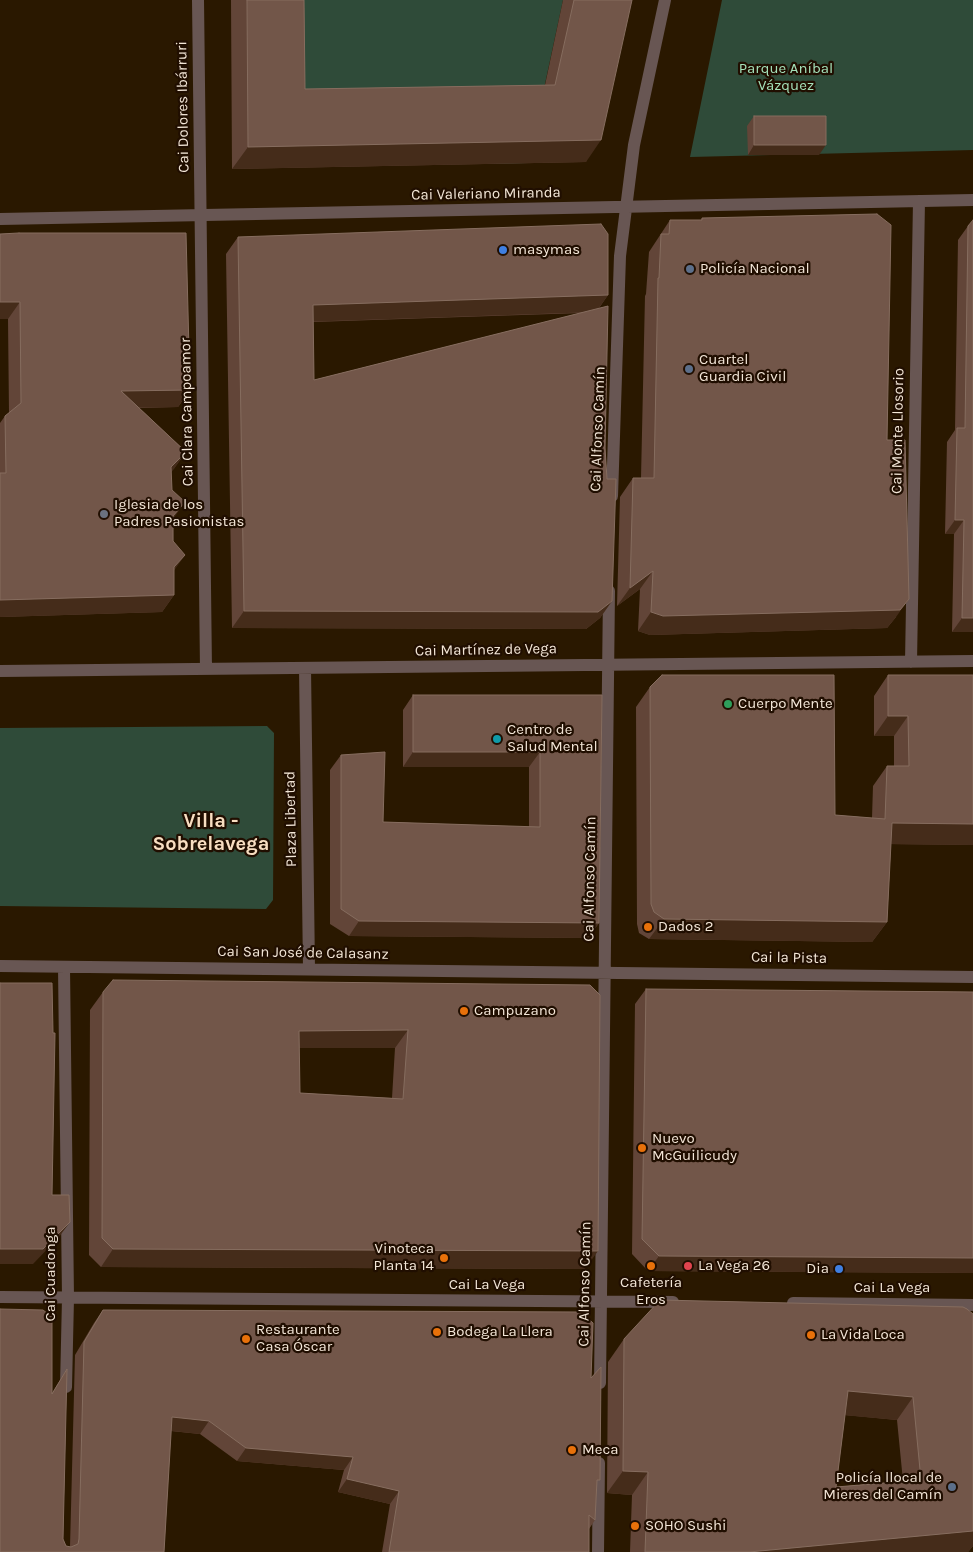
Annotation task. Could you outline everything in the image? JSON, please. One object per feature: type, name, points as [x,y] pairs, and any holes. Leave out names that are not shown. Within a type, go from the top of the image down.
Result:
[{"type":"street","name":"Cai Dolores Ibárruri","points":[[198,0],[202,214]]},
{"type":"street","name":"Cai Alfonso Camín","points":[[612,504],[620,256],[625,208],[634,145],[665,0]]},
{"type":"street","name":"Cai Valeriano Miranda","points":[[0,219],[973,200]]},
{"type":"street","name":"Cai Monte Llosorio","points":[[911,662],[919,201]]},
{"type":"street","name":"Cai Clara Campoamor","points":[[202,214],[206,669]]},
{"type":"street","name":"Cai Alfonso Camín","points":[[600,1398],[609,583]]},
{"type":"street","name":"Cai Martínez de Vega","points":[[0,671],[973,661]]},
{"type":"street","name":"Plaza Libertad","points":[[306,668],[308,969]]},
{"type":"street","name":"Cai San José de Calasanz","points":[[0,966],[605,973]]},
{"type":"street","name":"Cai Cuadonga","points":[[64,967],[68,1298],[66,1396]]},
{"type":"street","name":"Cai la Pista","points":[[605,973],[973,977]]},
{"type":"street","name":"Cai La Vega","points":[[0,1297],[689,1302]]},
{"type":"street","name":"Cai La Vega","points":[[777,1303],[973,1304]]},
{"type":"street","points":[[598,1552],[600,1446]]},
{"type":"green space","points":[[288,0],[563,0],[528,163],[488,164],[501,107],[290,111]]},
{"type":"green space","name":"Parque Aníbal Vázquez","points":[[722,0],[973,0],[973,150],[690,157]]},
{"type":"green space","points":[[267,726],[274,733],[273,900],[266,909],[0,906],[0,728]]},
{"type":"building","points":[[247,0],[304,0],[305,89],[555,85],[574,0],[632,0],[601,140],[248,147]]},
{"type":"building","points":[[754,116],[826,116],[826,145],[754,145]]},
{"type":"building","points":[[877,214],[891,225],[887,440],[905,440],[909,599],[900,610],[663,616],[651,612],[653,571],[630,588],[633,478],[654,478],[658,278],[661,234],[669,234],[670,220]]},
{"type":"building","points":[[973,220],[973,618],[962,618],[964,520],[955,520],[957,428],[965,428],[968,226]]},
{"type":"building","points":[[601,224],[608,234],[608,295],[313,305],[314,380],[608,306],[605,448],[607,479],[616,479],[612,601],[598,612],[244,611],[238,237]]},
{"type":"building","points":[[186,233],[190,390],[121,391],[186,452],[171,467],[172,490],[185,502],[173,516],[173,541],[185,555],[174,567],[174,595],[0,600],[0,473],[6,473],[5,416],[21,403],[20,302],[0,302],[0,234]]},
{"type":"building","points":[[662,675],[834,675],[835,815],[885,819],[887,766],[909,766],[908,716],[888,716],[888,675],[973,675],[973,824],[892,823],[887,922],[664,919],[654,912],[651,904],[650,687]]},
{"type":"building","points":[[413,695],[602,695],[599,923],[359,921],[341,909],[341,755],[385,752],[383,822],[540,827],[540,752],[413,752]]},
{"type":"building","points":[[113,980],[590,985],[600,995],[598,1251],[113,1249],[102,1238],[103,992]],"holes":[[[408,1030],[403,1099],[300,1093],[299,1031]]]},
{"type":"building","points":[[0,983],[52,983],[53,1033],[55,1033],[52,1195],[69,1195],[70,1222],[43,1249],[0,1249]]},
{"type":"building","points":[[646,989],[973,992],[973,1258],[659,1256],[642,1239]]},
{"type":"building","points":[[660,1300],[963,1307],[967,1309],[973,1314],[973,1531],[749,1552],[645,1552],[648,1472],[623,1471],[624,1339]],"holes":[[[848,1391],[913,1397],[921,1480],[836,1487]]]},
{"type":"building","points":[[0,1309],[43,1310],[52,1317],[52,1394],[67,1369],[63,1539],[66,1546],[71,1547],[78,1544],[79,1539],[84,1342],[103,1310],[581,1312],[593,1323],[591,1378],[601,1367],[600,1480],[597,1480],[595,1520],[589,1515],[589,1552],[389,1552],[399,1491],[347,1479],[353,1457],[246,1448],[209,1421],[172,1417],[164,1552],[0,1552]]},
{"type":"place","name":"masymas","points":[[503,250]]},
{"type":"place","name":"Policía Nacional","points":[[690,269]]},
{"type":"place","name":"Cuartel Guardia Civil","points":[[689,369]]},
{"type":"place","name":"Iglesia de los Padres Pasionistas","points":[[104,514]]},
{"type":"place","name":"Cuerpo Mente","points":[[728,704]]},
{"type":"place","name":"Centro de Salud Mental","points":[[497,739]]},
{"type":"place","name":"Dados 2","points":[[648,927]]},
{"type":"place","name":"Campuzano","points":[[464,1011]]},
{"type":"place","name":"Nuevo McGuilicudy","points":[[642,1148]]},
{"type":"place","name":"Vinoteca Planta 14","points":[[444,1258]]},
{"type":"place","name":"Cafetería Eros","points":[[651,1266]]},
{"type":"place","name":"La Vega 26","points":[[688,1266]]},
{"type":"place","name":"Dia","points":[[839,1269]]},
{"type":"place","name":"Bodega La Llera","points":[[437,1332]]},
{"type":"place","name":"La Vida Loca","points":[[811,1335]]},
{"type":"place","name":"Restaurante Casa Óscar","points":[[246,1339]]},
{"type":"place","name":"Meca","points":[[572,1450]]},
{"type":"place","name":"Policía llocal de Mieres del Camín","points":[[952,1487]]},
{"type":"place","name":"SOHO Sushi","points":[[635,1526]]},
{"type":"district","name":"Villa - Sobrelavega","points":[[211,832]]}]
